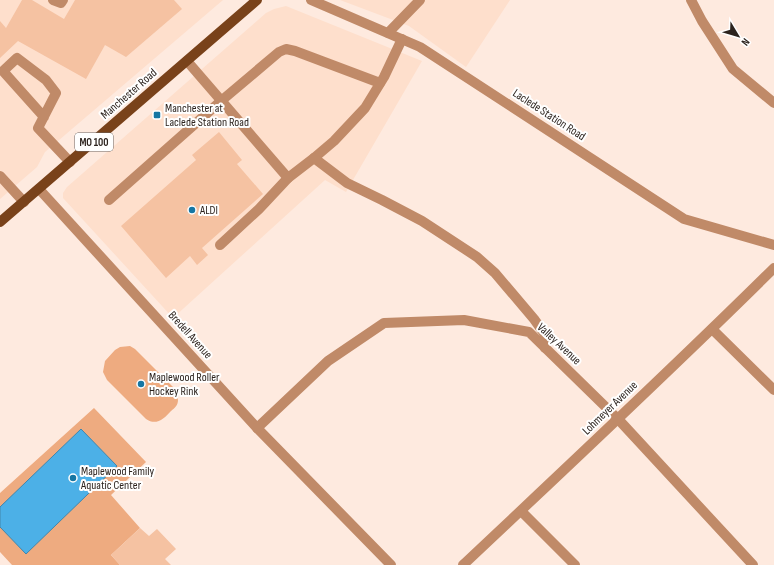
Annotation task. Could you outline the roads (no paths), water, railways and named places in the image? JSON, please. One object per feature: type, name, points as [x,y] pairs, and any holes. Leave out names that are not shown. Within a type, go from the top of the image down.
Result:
[{"type":"main road","name":"Manchester Road","points":[[0,222],[257,0]]},
{"type":"street","points":[[53,0],[61,3],[63,0]]},
{"type":"street","name":"Laclede Station Road","points":[[311,0],[420,46],[684,219],[774,245]]},
{"type":"street","points":[[388,33],[420,0]]},
{"type":"street","points":[[691,0],[702,21],[733,69],[774,103]]},
{"type":"street","points":[[220,245],[259,209],[288,178],[334,141],[365,108],[380,83],[402,39]]},
{"type":"street","points":[[109,200],[279,52],[286,49],[295,51],[380,83]]},
{"type":"street","points":[[44,117],[3,71],[17,58],[46,80],[56,93],[44,117],[38,128],[70,162]]},
{"type":"street","points":[[187,61],[288,178]]},
{"type":"street","points":[[314,158],[347,183],[422,221],[477,257],[495,273],[534,319],[546,338],[545,348]]},
{"type":"street","points":[[0,176],[24,202]]},
{"type":"street","name":"Bredell Avenue","points":[[39,189],[257,428],[391,565]]},
{"type":"street","name":"Lohmeyer Avenue","points":[[463,565],[618,419],[774,268]]},
{"type":"street","name":"Valley Avenue","points":[[257,428],[328,361],[384,323],[464,320],[529,332],[618,419],[752,565]]},
{"type":"street","points":[[712,329],[774,390]]},
{"type":"street","points":[[520,511],[565,553],[575,565]]},
{"type":"water","points":[[81,429],[117,466],[26,554],[0,527],[0,507]]},
{"type":"place","name":"Manchester at Laclede Station Road","points":[[157,115]]},
{"type":"place","name":"ALDI","points":[[192,210]]},
{"type":"place","name":"Maplewood Roller Hockey Rink","points":[[141,384]]},
{"type":"place","name":"Maplewood Family Aquatic Center","points":[[73,478]]}]
